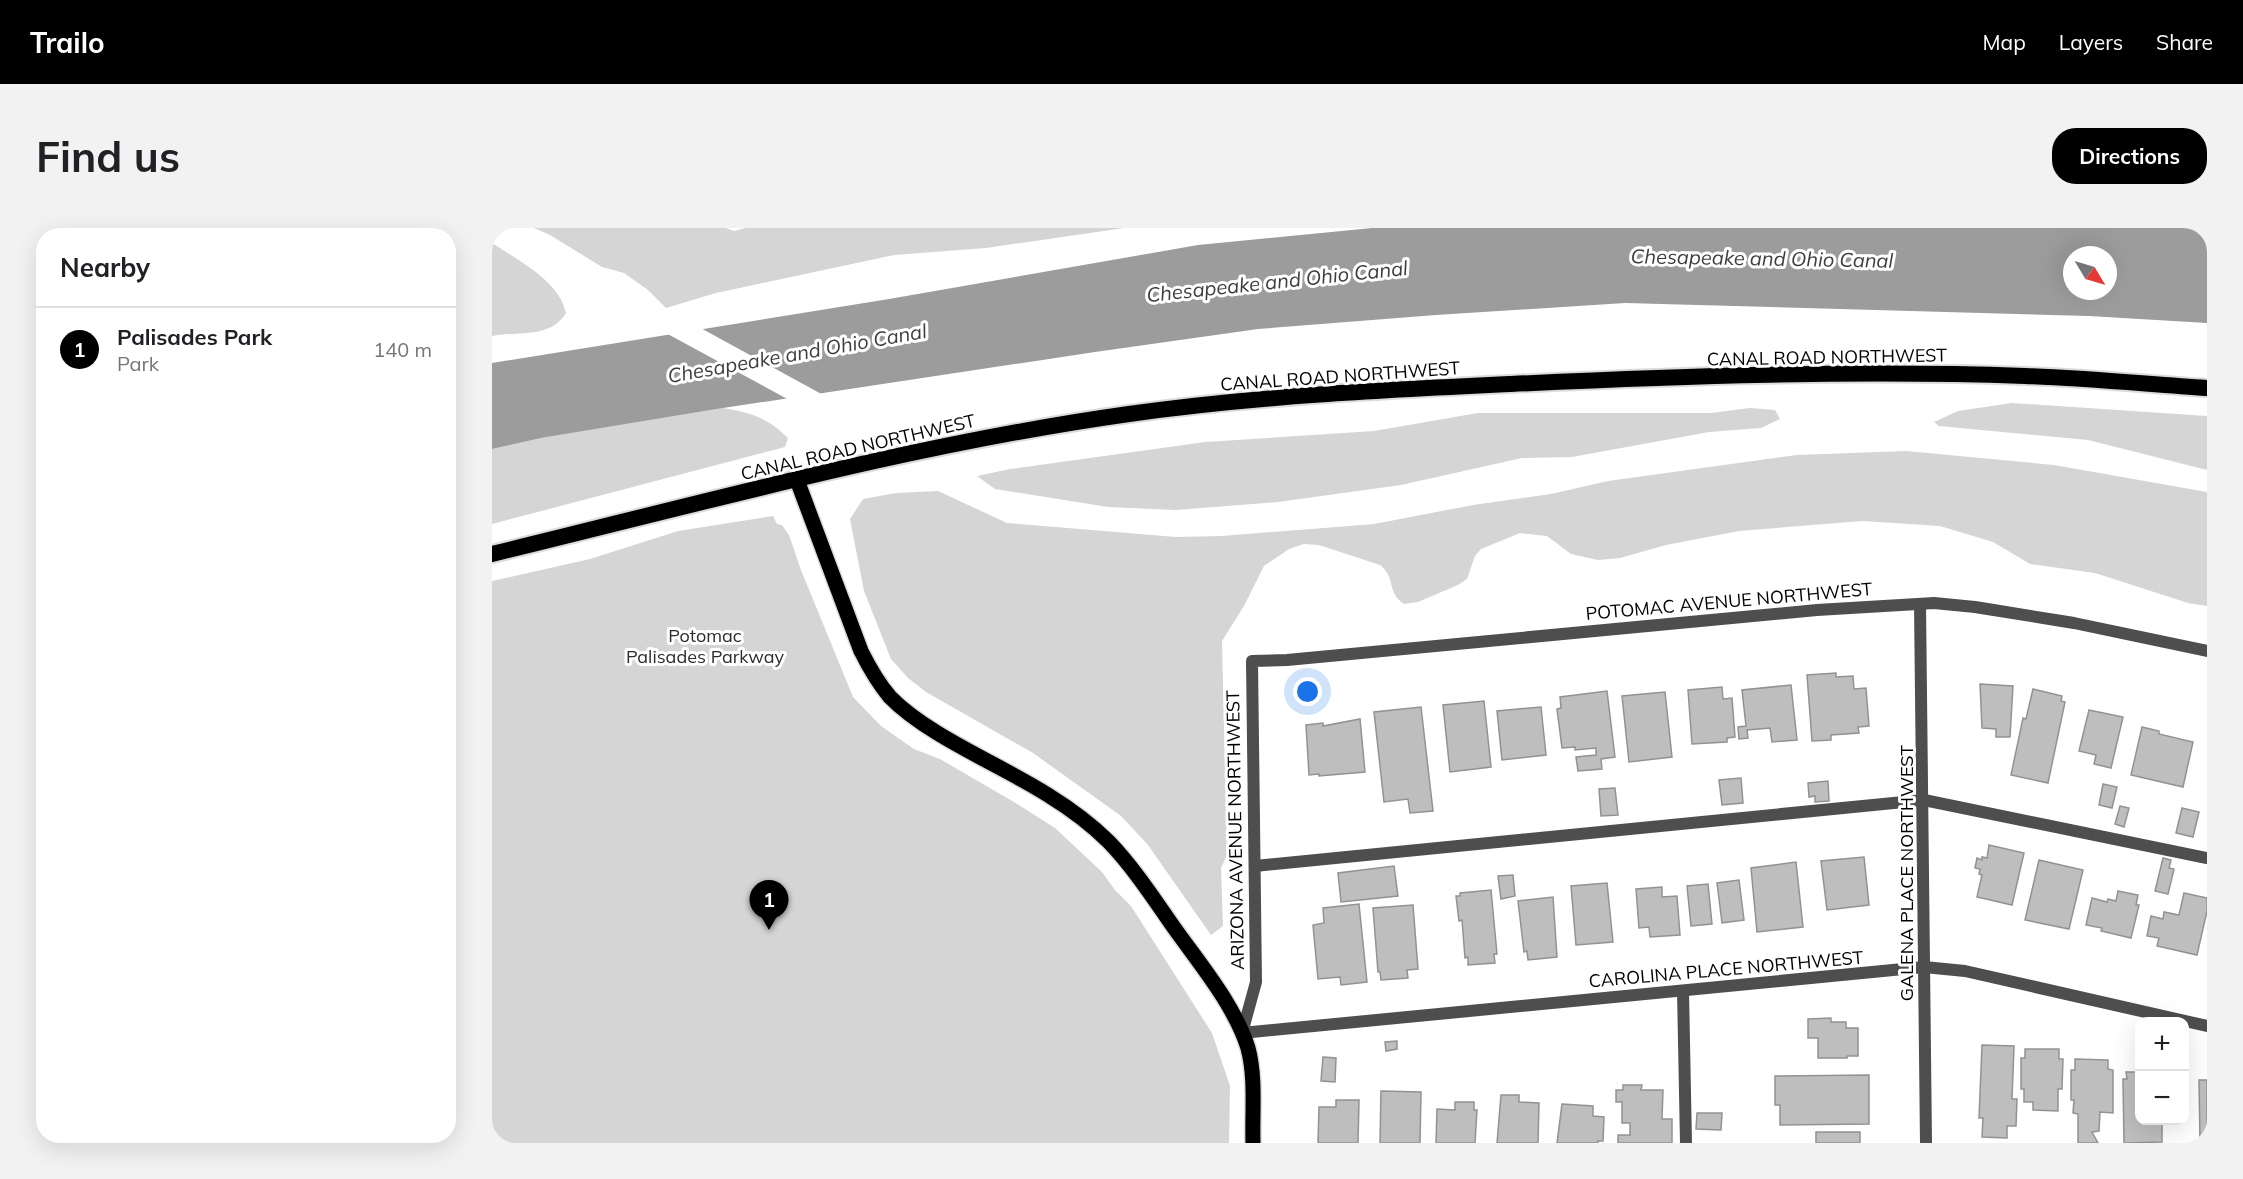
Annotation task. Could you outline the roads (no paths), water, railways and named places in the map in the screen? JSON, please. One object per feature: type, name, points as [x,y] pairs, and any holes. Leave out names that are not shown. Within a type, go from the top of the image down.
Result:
[{"type":"highway","name":"CANAL ROAD NORTHWEST","points":[[492,554],[796,480],[1014,433],[1126,414],[1238,401],[1380,391],[1586,381],[1945,375],[2095,379],[2207,388]]},
{"type":"main road","name":"ARIZONA AVENUE NORTHWEST","points":[[796,480],[861,651],[871,671],[890,696],[903,709],[935,731],[1049,795],[1107,840],[1136,874],[1207,974],[1242,1033],[1252,1066],[1253,1143]]},
{"type":"street","name":"POTOMAC AVENUE NORTHWEST","points":[[1252,662],[1817,610],[1920,604],[1975,607],[2073,623],[2207,651]]},
{"type":"street","name":"GALENA PLACE NORTHWEST","points":[[1920,604],[1924,800],[1926,1143]]},
{"type":"street","name":"ARIZONA AVENUE NORTHWEST","points":[[1242,1033],[1256,982],[1252,662]]},
{"type":"street","points":[[1255,866],[1924,800],[2207,858]]},
{"type":"street","name":"CAROLINA PLACE NORTHWEST","points":[[1242,1033],[1924,967],[1965,971],[2207,1026]]},
{"type":"street","points":[[1683,991],[1686,1143]]},
{"type":"water","name":"Chesapeake and Ohio Canal","points":[[1372,228],[2207,228],[2207,323],[2089,316],[1625,303],[1436,315],[1258,329],[1095,352],[723,408],[541,438],[492,449],[492,363],[889,299],[1198,245]]},
{"type":"place","name":"Palisades Park","points":[[769,930]]},
{"type":"park label","name":"Potomac Palisades Parkway","points":[[705,645]]}]
